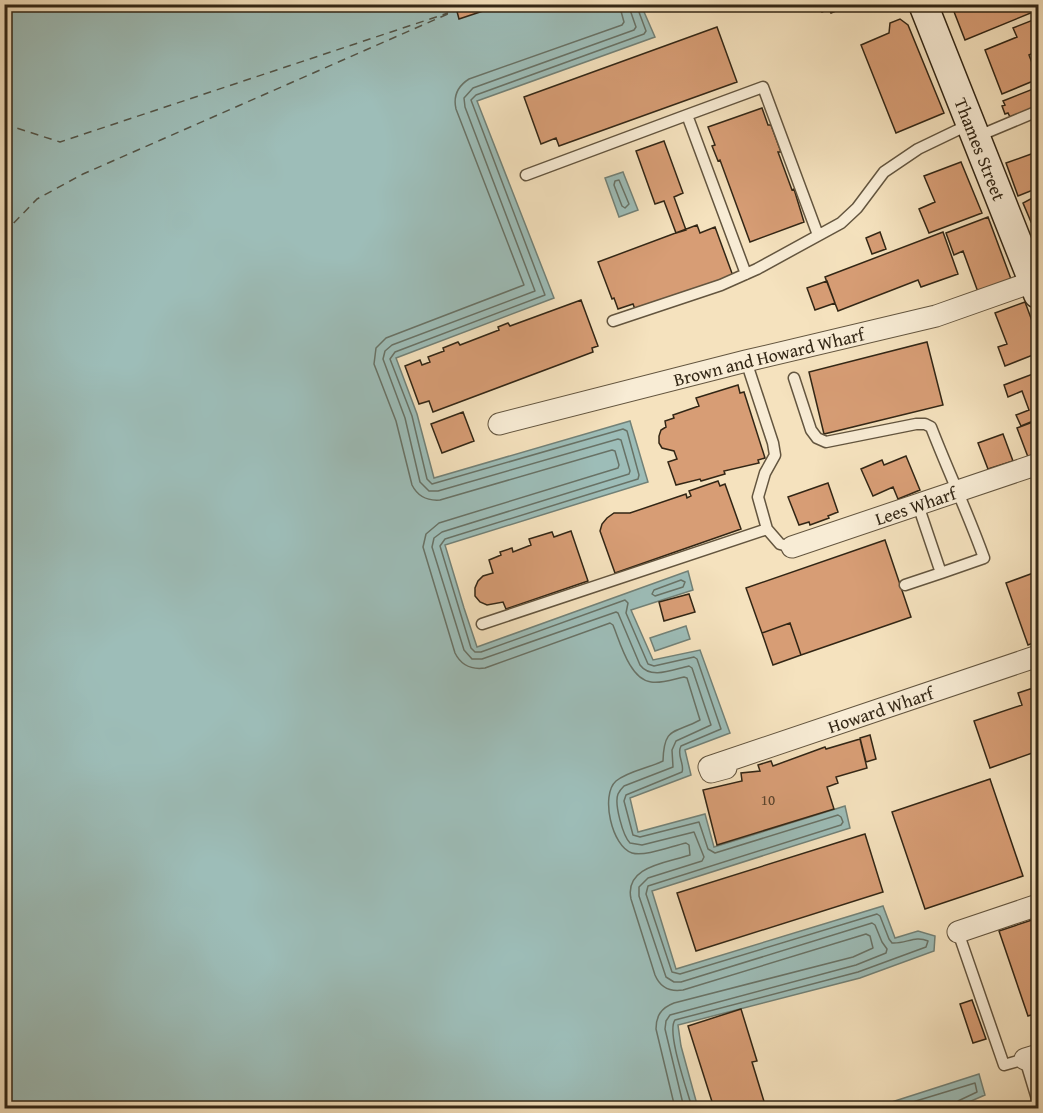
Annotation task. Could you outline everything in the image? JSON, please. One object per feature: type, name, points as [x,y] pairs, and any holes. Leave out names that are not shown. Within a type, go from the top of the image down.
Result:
[{"type":"main road","name":"Thames Street","points":[[923,4],[1037,286]]},
{"type":"street","name":"Brown and Howard Wharf","points":[[499,424],[746,361],[936,316],[1037,286]]},
{"type":"street","name":"Lees Wharf","points":[[792,548],[1038,464]]},
{"type":"street","name":"Howard Wharf","points":[[722,763],[1038,656]]},
{"type":"street","points":[[958,932],[1038,905]]},
{"type":"lane","points":[[526,175],[763,87],[819,235]]},
{"type":"lane","points":[[613,321],[721,285],[841,223],[857,208],[884,171],[918,148],[1038,111]]},
{"type":"lane","points":[[687,115],[746,274]]},
{"type":"lane","points":[[746,361],[775,455],[765,473],[758,496],[766,529],[780,544],[792,548]]},
{"type":"lane","points":[[794,378],[811,430],[817,438],[826,442],[916,424],[931,427],[966,508],[984,558],[905,585]]},
{"type":"lane","points":[[918,505],[941,573]]},
{"type":"lane","points":[[482,624],[766,529]]},
{"type":"lane","points":[[958,932],[1004,1065],[1032,1057],[1038,1102]]},
{"type":"water","points":[[5,5],[641,5],[655,37],[477,101],[554,298],[396,358],[417,414],[434,478],[630,421],[648,482],[445,545],[464,608],[477,647],[688,571],[693,590],[631,610],[653,660],[700,650],[730,733],[685,750],[691,775],[630,798],[638,832],[705,814],[714,847],[845,806],[850,828],[652,891],[676,969],[883,906],[895,938],[918,931],[935,936],[934,951],[860,978],[678,1025],[681,1046],[698,1108],[5,1108]]},
{"type":"water","points":[[623,172],[638,210],[619,217],[605,178]]},
{"type":"water","points":[[686,626],[690,639],[655,651],[650,638]]},
{"type":"water","points":[[979,1074],[985,1095],[955,1108],[873,1108]]},
{"type":"building","points":[[455,4],[497,4],[498,6],[459,19]]},
{"type":"building","points":[[820,4],[853,4],[831,13],[829,9],[822,12]]},
{"type":"building","points":[[951,4],[1038,4],[1038,10],[965,40]]},
{"type":"building","points":[[1038,18],[1038,51],[1029,55],[1038,79],[1002,94],[985,50],[1017,37],[1013,28]]},
{"type":"building","points":[[900,19],[908,25],[944,113],[896,133],[861,45],[889,33],[890,23]]},
{"type":"building","points":[[717,27],[737,82],[559,146],[556,138],[541,144],[524,97]]},
{"type":"building","points":[[1038,87],[1038,106],[1010,117],[1008,113],[1005,114],[1003,101]]},
{"type":"building","points":[[762,108],[781,152],[778,152],[792,190],[794,189],[804,222],[750,242],[720,160],[718,161],[712,146],[715,145],[708,127]]},
{"type":"building","points":[[664,141],[683,193],[674,197],[686,230],[676,233],[664,201],[655,204],[636,151]]},
{"type":"building","points":[[1034,153],[1038,164],[1038,188],[1018,196],[1006,163]]},
{"type":"building","points":[[961,162],[982,213],[929,233],[919,209],[935,202],[924,176]]},
{"type":"building","points":[[1038,195],[1038,218],[1031,222],[1023,203]]},
{"type":"building","points":[[988,217],[1011,279],[978,292],[963,251],[954,255],[946,233]]},
{"type":"building","points":[[697,225],[700,233],[715,227],[733,276],[636,312],[633,304],[618,309],[598,262]]},
{"type":"building","points":[[880,232],[886,249],[872,254],[866,238]]},
{"type":"building","points":[[943,232],[958,274],[921,287],[918,280],[838,311],[825,277]]},
{"type":"building","points":[[827,281],[835,303],[815,310],[807,288]]},
{"type":"building","points":[[581,300],[598,346],[592,348],[593,352],[433,412],[429,401],[419,404],[405,366],[420,360],[422,365],[430,362],[428,357],[444,351],[443,348],[458,342],[460,345],[499,330],[498,327],[508,323],[510,326]]},
{"type":"building","points":[[1025,302],[1038,337],[1038,353],[1005,366],[998,347],[1007,344],[995,313]]},
{"type":"building","points":[[927,342],[943,405],[824,434],[809,372]]},
{"type":"building","points":[[1038,372],[1038,419],[1021,426],[1016,415],[1029,410],[1022,391],[1008,397],[1004,385]]},
{"type":"building","points":[[738,385],[740,393],[744,392],[765,458],[758,460],[759,463],[724,471],[725,474],[676,485],[668,462],[677,459],[674,451],[662,448],[659,443],[661,430],[666,427],[665,421],[674,418],[673,415],[699,406],[696,398]]},
{"type":"building","points":[[463,412],[474,441],[442,453],[431,424]]},
{"type":"building","points":[[1038,420],[1038,455],[1037,453],[1028,457],[1017,428]]},
{"type":"building","points":[[1003,434],[1013,461],[988,469],[978,443]]},
{"type":"building","points":[[906,456],[920,490],[898,499],[893,487],[873,496],[861,469],[882,460],[884,465]]},
{"type":"building","points":[[718,481],[720,486],[725,484],[741,529],[615,573],[600,531],[607,518],[614,513],[630,513],[686,494],[687,498],[691,496],[689,491]]},
{"type":"building","points":[[828,483],[838,512],[810,525],[809,522],[799,525],[788,497]]},
{"type":"building","points":[[571,531],[588,581],[506,609],[503,602],[487,605],[475,596],[478,581],[483,576],[493,573],[489,560],[501,555],[500,552],[512,548],[513,552],[531,545],[529,539],[552,532],[554,537]]},
{"type":"building","points":[[885,540],[911,617],[801,655],[790,623],[762,633],[746,588]]},
{"type":"building","points":[[1036,572],[1038,577],[1038,641],[1028,645],[1006,583]]},
{"type":"building","points":[[689,594],[695,612],[664,621],[659,602]]},
{"type":"building","points":[[790,623],[801,655],[773,665],[762,633]]},
{"type":"building","points":[[1033,688],[1036,700],[1038,699],[1038,751],[990,768],[974,721],[1022,705],[1018,693]]},
{"type":"building","points":[[870,735],[876,759],[866,762],[860,738]]},
{"type":"building","points":[[860,739],[867,768],[836,777],[838,783],[827,787],[834,809],[717,845],[703,790],[742,781],[741,773],[760,771],[758,765],[771,761],[773,766],[825,747],[826,749]]},
{"type":"building","points":[[990,779],[1023,876],[925,909],[892,812]]},
{"type":"building","points":[[865,834],[883,892],[696,951],[677,893]]},
{"type":"building","points":[[1038,918],[1038,1018],[1037,1013],[1028,1016],[999,931]]},
{"type":"building","points":[[972,1000],[986,1039],[973,1043],[960,1004]]},
{"type":"building","points":[[741,1009],[757,1061],[752,1062],[766,1108],[714,1108],[688,1026]]},
{"type":"ferry route","points":[[4,233],[37,199],[83,174],[457,10]]},
{"type":"ferry route","points":[[4,124],[60,142],[448,13]]}]
